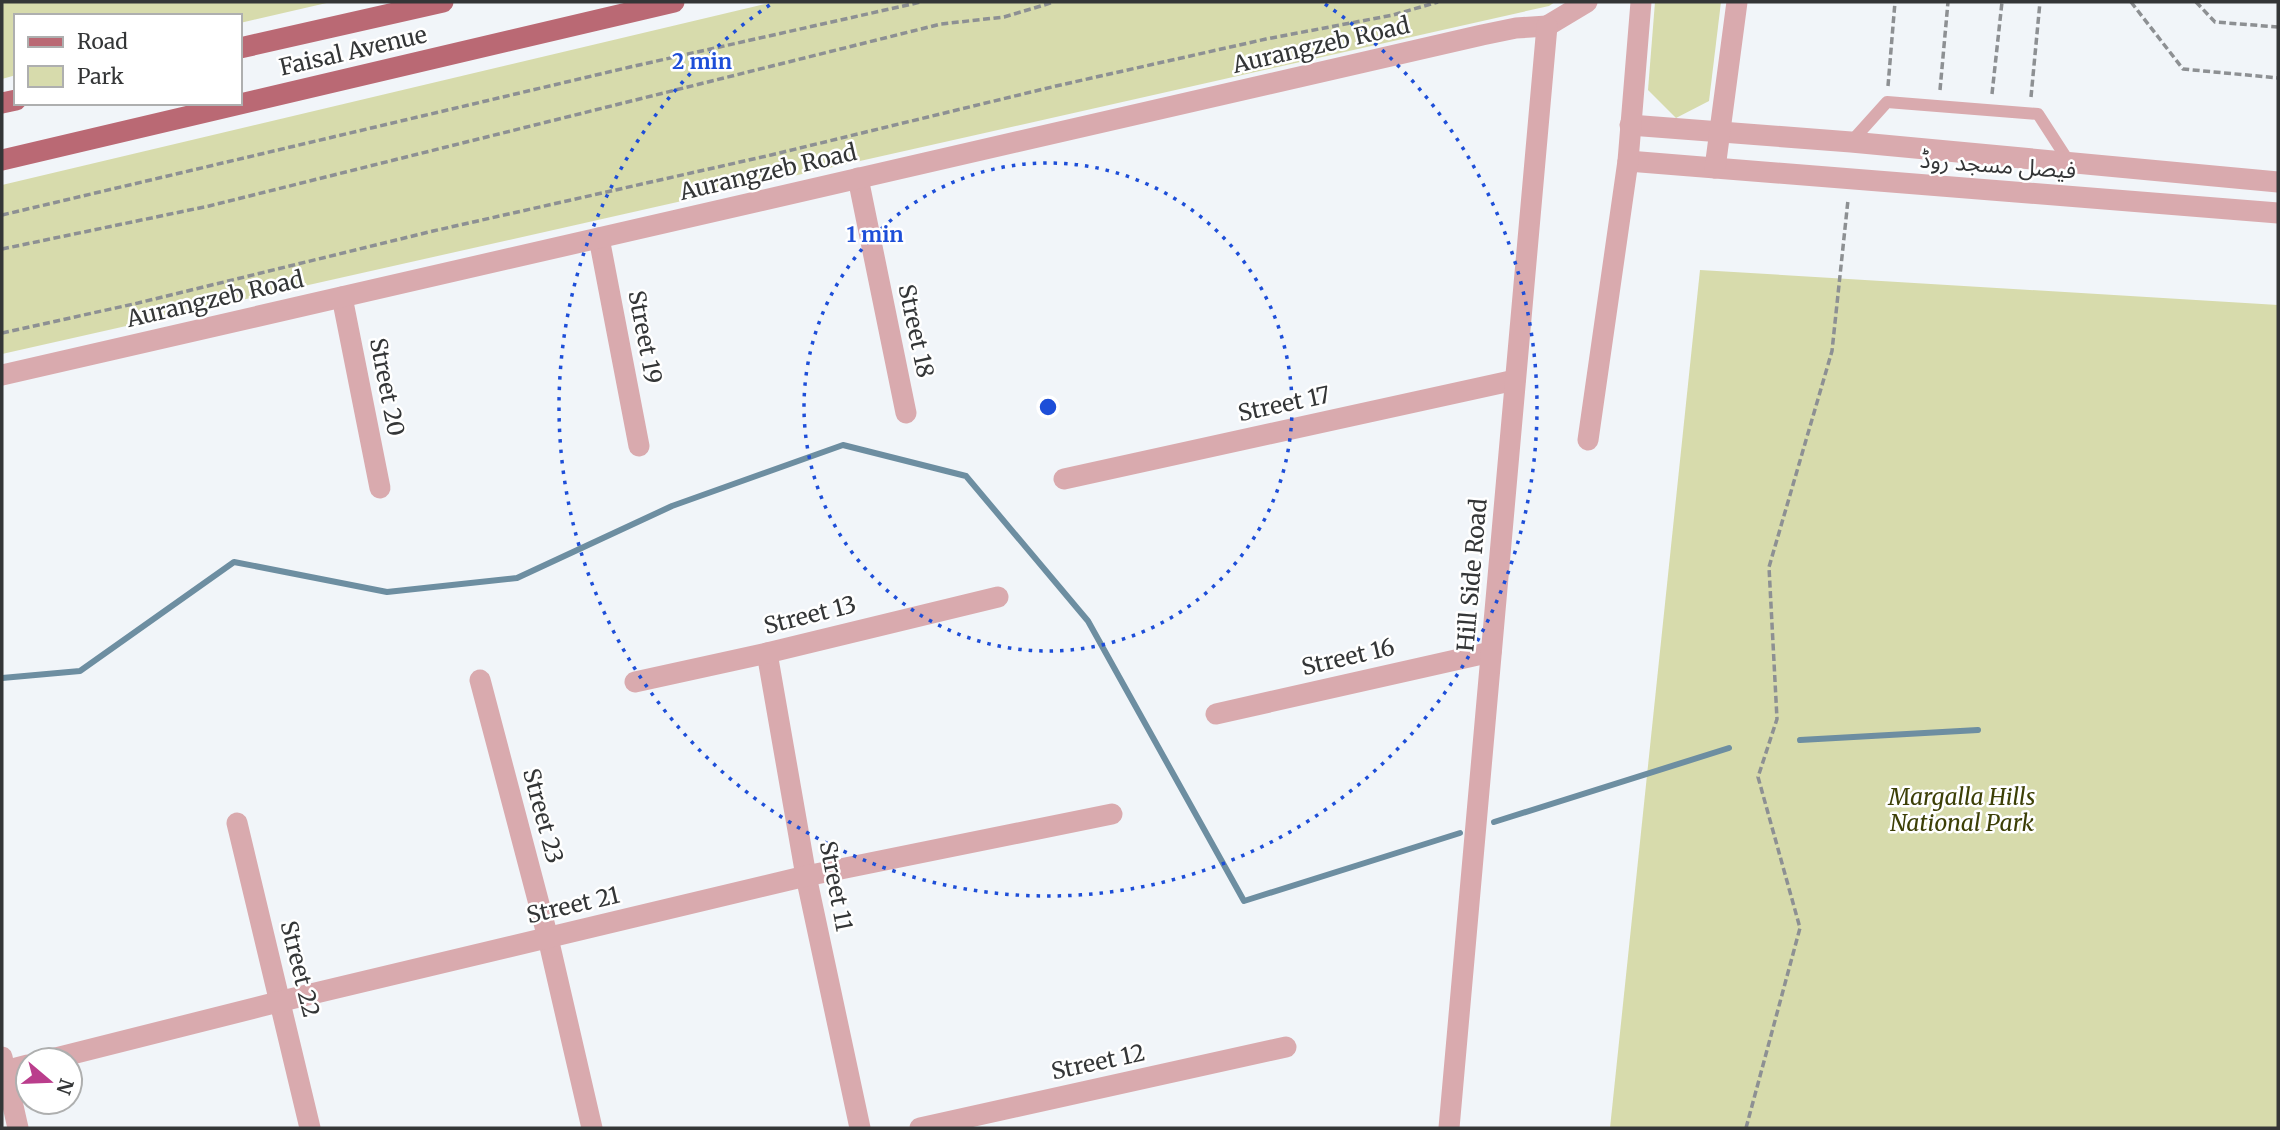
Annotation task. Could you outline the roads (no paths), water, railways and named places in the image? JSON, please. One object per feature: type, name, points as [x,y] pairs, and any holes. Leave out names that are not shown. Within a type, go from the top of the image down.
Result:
[{"type":"main road","name":"Faisal Avenue","points":[[242,48],[443,2]]},
{"type":"main road","name":"Faisal Avenue","points":[[242,104],[674,2]]},
{"type":"main road","name":"Faisal Avenue","points":[[2,160],[236,105]]},
{"type":"street","points":[[1547,26],[1587,2]]},
{"type":"street","points":[[1588,440],[1628,161],[1641,2]]},
{"type":"street","points":[[1714,168],[1737,2]]},
{"type":"street","name":"Aurangzeb Road","points":[[2,374],[1482,35],[1516,28],[1547,26]]},
{"type":"street","name":"Hill Side Road","points":[[1449,1128],[1547,26]]},
{"type":"street","name":"فیصل مسجد روڈ","points":[[1630,125],[1851,142],[2278,182]]},
{"type":"street","name":"فیصل مسجد روڈ","points":[[1628,161],[2278,213]]},
{"type":"street","name":"Street 18","points":[[858,178],[906,412]]},
{"type":"street","name":"Street 19","points":[[599,238],[639,446]]},
{"type":"street","name":"Street 20","points":[[342,297],[380,488]]},
{"type":"street","name":"Street 17","points":[[1064,479],[1515,380]]},
{"type":"street","name":"Street 13","points":[[635,682],[998,597]]},
{"type":"street","name":"Street 16","points":[[1216,714],[1491,652]]},
{"type":"street","name":"Street 11","points":[[767,653],[806,876],[860,1128]]},
{"type":"street","name":"Street 23","points":[[480,680],[548,938],[592,1128]]},
{"type":"street","name":"Street 21","points":[[84,1051],[806,876],[1112,814]]},
{"type":"street","name":"Street 22","points":[[237,823],[282,1001],[310,1128]]},
{"type":"street","name":"Street 12","points":[[920,1128],[1286,1047]]},
{"type":"street","points":[[3,1064],[18,1128]]},
{"type":"lane","name":"فیصل مسجد روڈ","points":[[1851,142],[1887,102],[2030,113],[2038,114],[2069,162]]},
{"type":"waterway","points":[[2,678],[80,671],[234,562],[387,592],[517,578],[672,506],[843,445],[966,476],[1088,621],[1244,901],[1460,833]]},
{"type":"waterway","points":[[1800,740],[1978,730]]},
{"type":"waterway","points":[[1494,822],[1729,748]]},
{"type":"park label","name":"Margalla Hills National Park","points":[[1962,810]]}]
